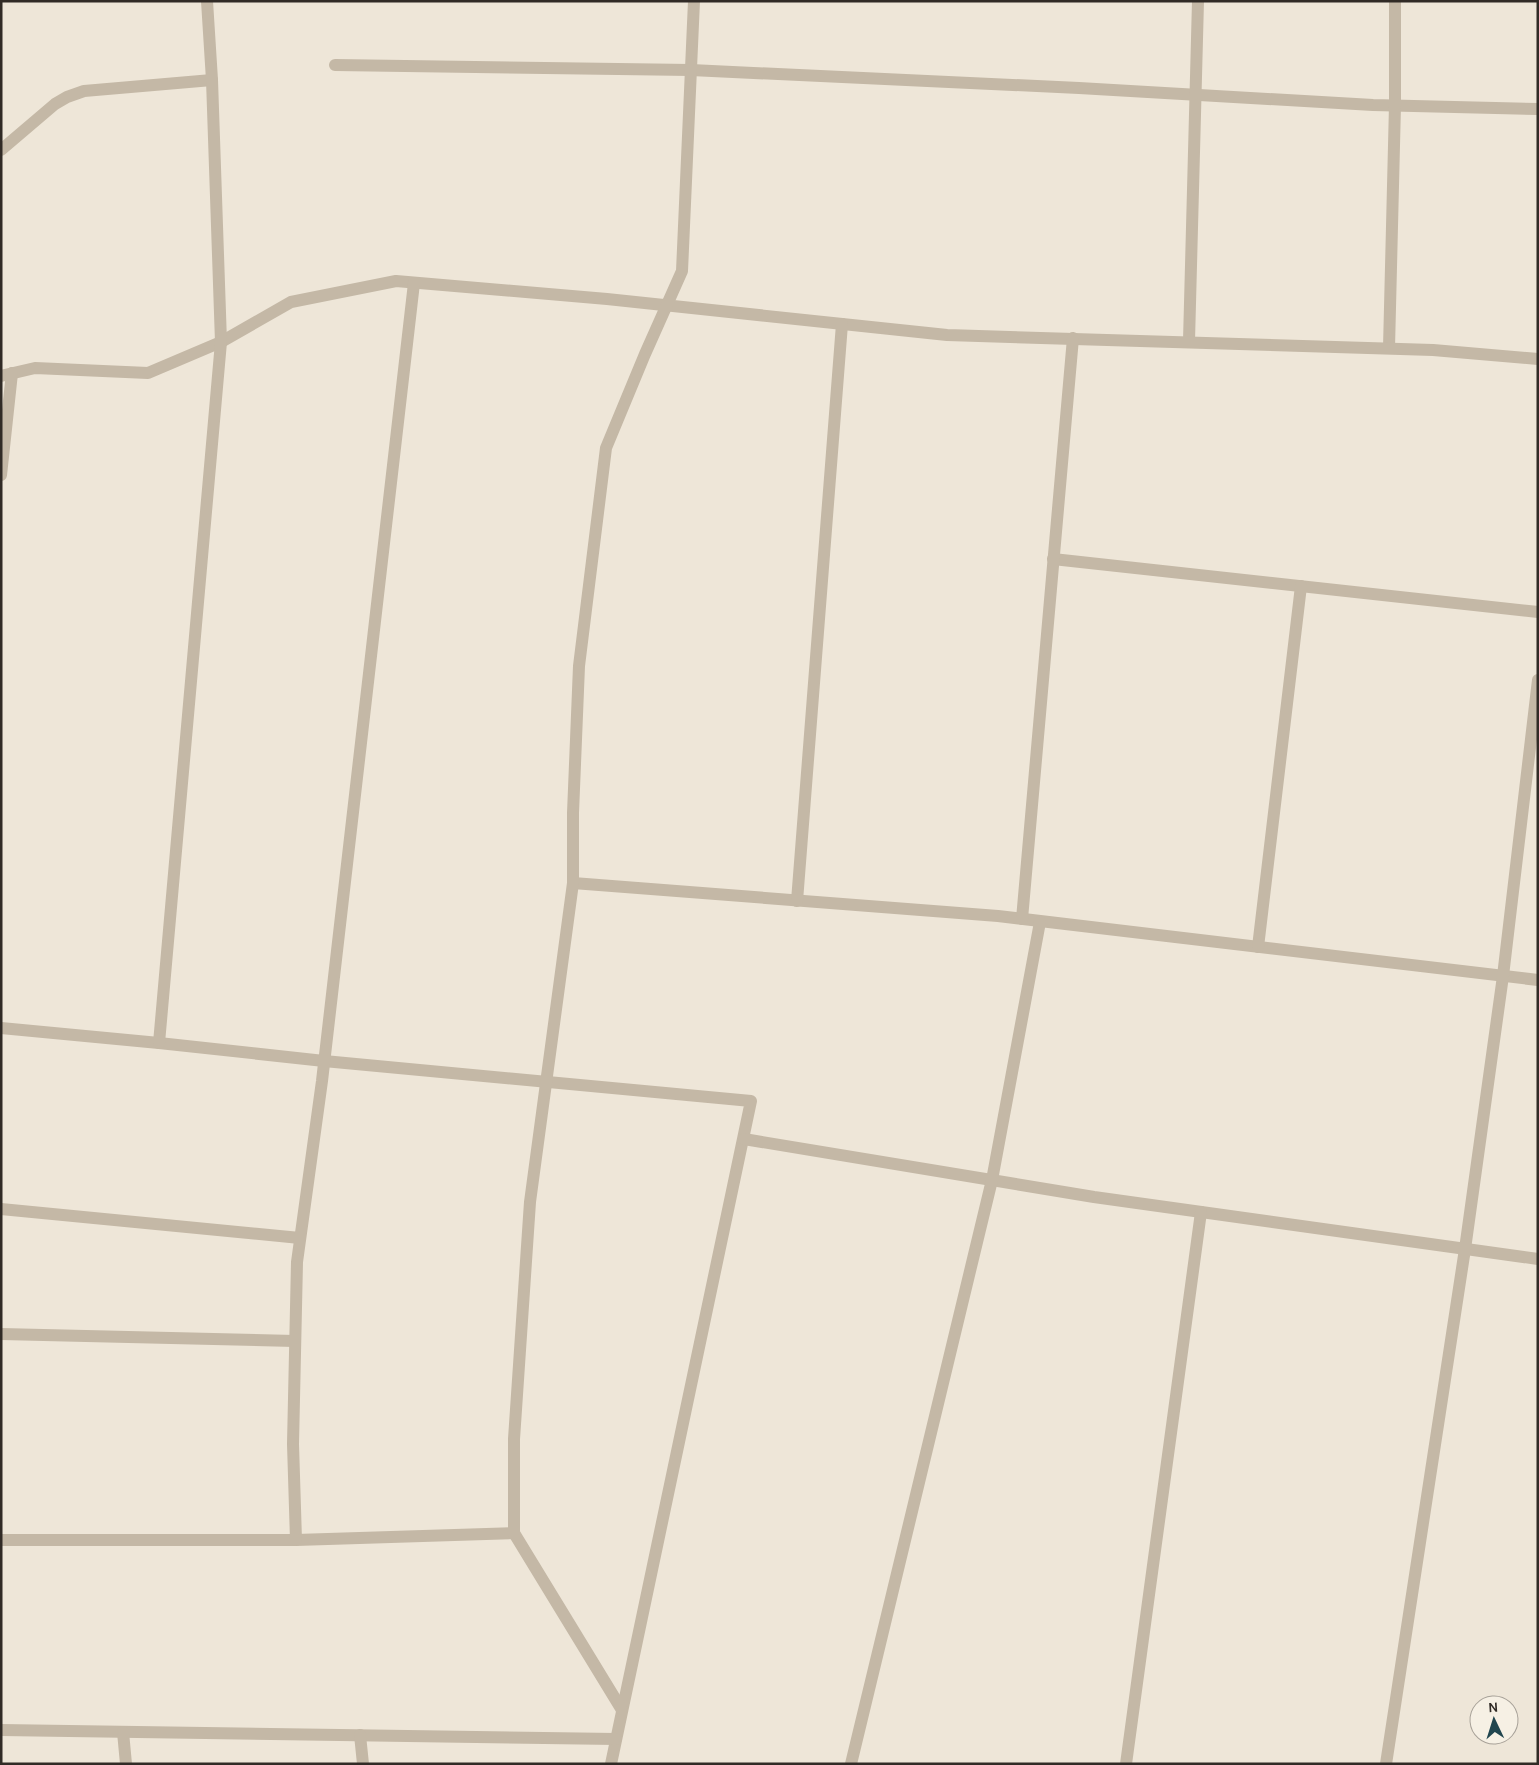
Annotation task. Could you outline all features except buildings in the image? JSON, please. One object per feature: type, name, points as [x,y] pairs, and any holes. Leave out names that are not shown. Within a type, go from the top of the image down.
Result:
[{"type":"street","points":[[159,1043],[221,342],[212,80],[207,1]]},
{"type":"street","points":[[622,1710],[514,1532],[514,1439],[529,1212],[573,883],[573,813],[579,666],[606,448],[682,271],[694,1]]},
{"type":"street","points":[[1189,341],[1198,1]]},
{"type":"street","points":[[1389,348],[1395,105],[1395,1]]},
{"type":"street","points":[[335,65],[691,70],[1395,105],[1538,109]]},
{"type":"street","points":[[1,150],[55,104],[84,91],[212,80]]},
{"type":"street","points":[[1,475],[7,374],[35,368],[148,373],[221,342],[291,302],[396,281],[607,299],[947,334],[1389,348],[1538,358]]},
{"type":"street","points":[[296,1540],[293,1444],[297,1262],[324,1061],[414,283]]},
{"type":"street","points":[[797,901],[842,324]]},
{"type":"street","points":[[1022,919],[1073,338]]},
{"type":"street","points":[[1053,559],[1538,612]]},
{"type":"street","points":[[1258,947],[1300,586]]},
{"type":"street","points":[[1386,1764],[1465,1249],[1503,976],[1538,680]]},
{"type":"street","points":[[573,883],[1022,919],[1538,980]]},
{"type":"street","points":[[851,1764],[992,1180],[1040,922]]},
{"type":"street","points":[[1,1028],[324,1061],[752,1101],[611,1764]]},
{"type":"street","points":[[744,1139],[1094,1197],[1538,1259]]},
{"type":"street","points":[[1,1209],[300,1238]]},
{"type":"street","points":[[1126,1764],[1201,1212]]},
{"type":"street","points":[[1,1334],[295,1341]]},
{"type":"street","points":[[1,1540],[296,1540],[514,1532]]},
{"type":"street","points":[[1,1730],[616,1739]]},
{"type":"street","points":[[123,1732],[126,1764]]},
{"type":"street","points":[[360,1735],[362,1764]]}]
